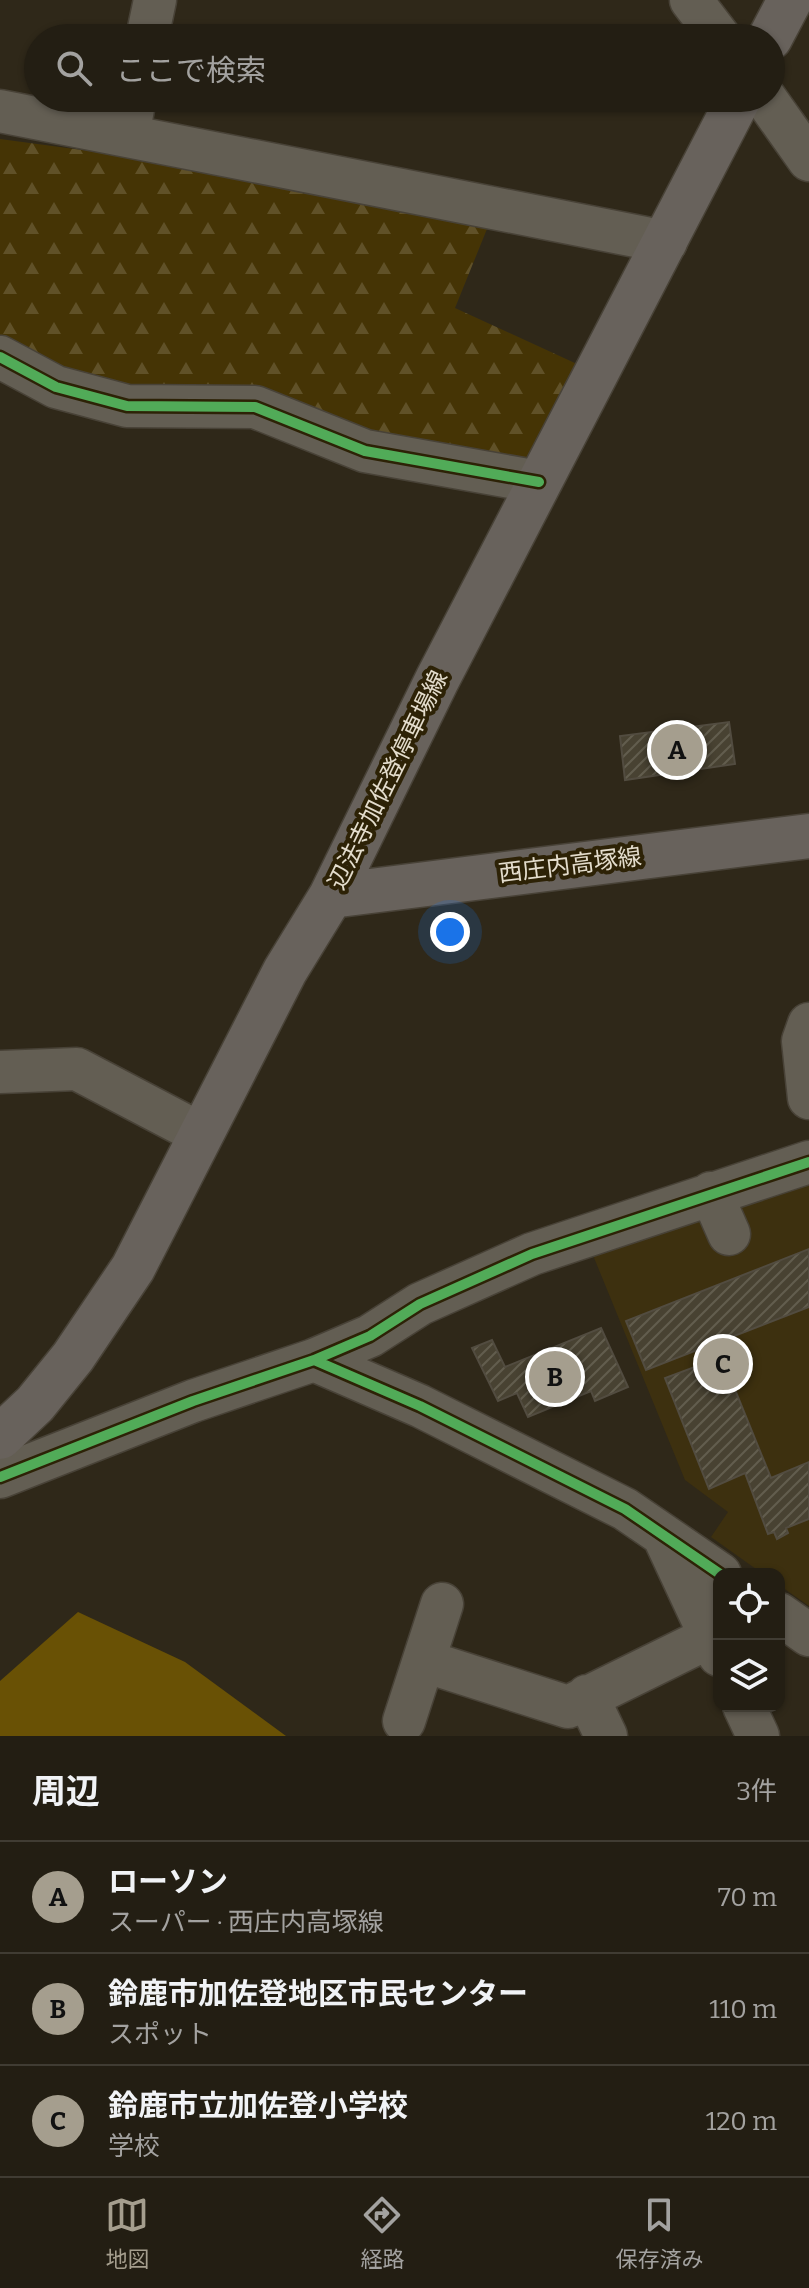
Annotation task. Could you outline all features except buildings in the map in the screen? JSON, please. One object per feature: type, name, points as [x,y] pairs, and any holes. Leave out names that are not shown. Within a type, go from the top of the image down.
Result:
[{"type":"main road","points":[[777,24],[790,0]]},
{"type":"main road","name":"辺法寺加佐登停車場線","points":[[0,1437],[35,1404],[104,1313],[133,1268],[285,971],[331,896],[539,482],[732,112]]},
{"type":"main road","name":"西庄内高塚線","points":[[331,896],[809,836]]},
{"type":"street","points":[[150,24],[155,0]]},
{"type":"street","points":[[691,0],[709,24]]},
{"type":"street","points":[[0,111],[131,117],[666,242]]},
{"type":"street","points":[[775,112],[809,160]]},
{"type":"street","points":[[0,357],[56,387],[127,406],[255,407],[365,451],[539,482]]},
{"type":"street","points":[[809,1024],[803,1041],[809,1098]]},
{"type":"street","points":[[0,1072],[77,1069],[201,1134]]},
{"type":"street","points":[[0,1477],[193,1401],[314,1360],[370,1336],[420,1304],[532,1254],[809,1162]]},
{"type":"street","points":[[711,1193],[729,1234]]},
{"type":"street","points":[[314,1360],[434,1412],[625,1509],[713,1569]]},
{"type":"street","points":[[663,1535],[713,1644]]},
{"type":"street","points":[[404,1721],[442,1604]]},
{"type":"street","points":[[785,1618],[809,1635]]},
{"type":"street","points":[[424,1661],[568,1707],[587,1696],[713,1646]]},
{"type":"street","points":[[587,1696],[606,1736]]},
{"type":"street","points":[[747,1712],[758,1736]]},
{"type":"shaded area","points":[[809,1174],[809,1606],[785,1589],[785,1568],[755,1568],[711,1537],[728,1512],[685,1480],[590,1248]]},
{"type":"shaded area","points":[[78,1612],[185,1662],[286,1736],[0,1736],[0,1681]]},
{"type":"green space","points":[[0,139],[97,152],[491,219],[455,308],[577,364],[527,468],[0,362]]},
{"type":"cycle path","points":[[0,357],[56,387],[127,406],[255,407],[365,451],[539,482]]},
{"type":"cycle path","points":[[0,1477],[193,1401],[314,1360],[370,1336],[420,1304],[532,1254],[809,1162]]},
{"type":"cycle path","points":[[314,1360],[420,1406],[625,1509],[713,1569]]},
{"type":"place","name":"ローソン","points":[[677,750]]},
{"type":"place","name":"鈴鹿市立加佐登小学校","points":[[723,1364]]},
{"type":"place","name":"鈴鹿市加佐登地区市民センター","points":[[555,1377]]}]
